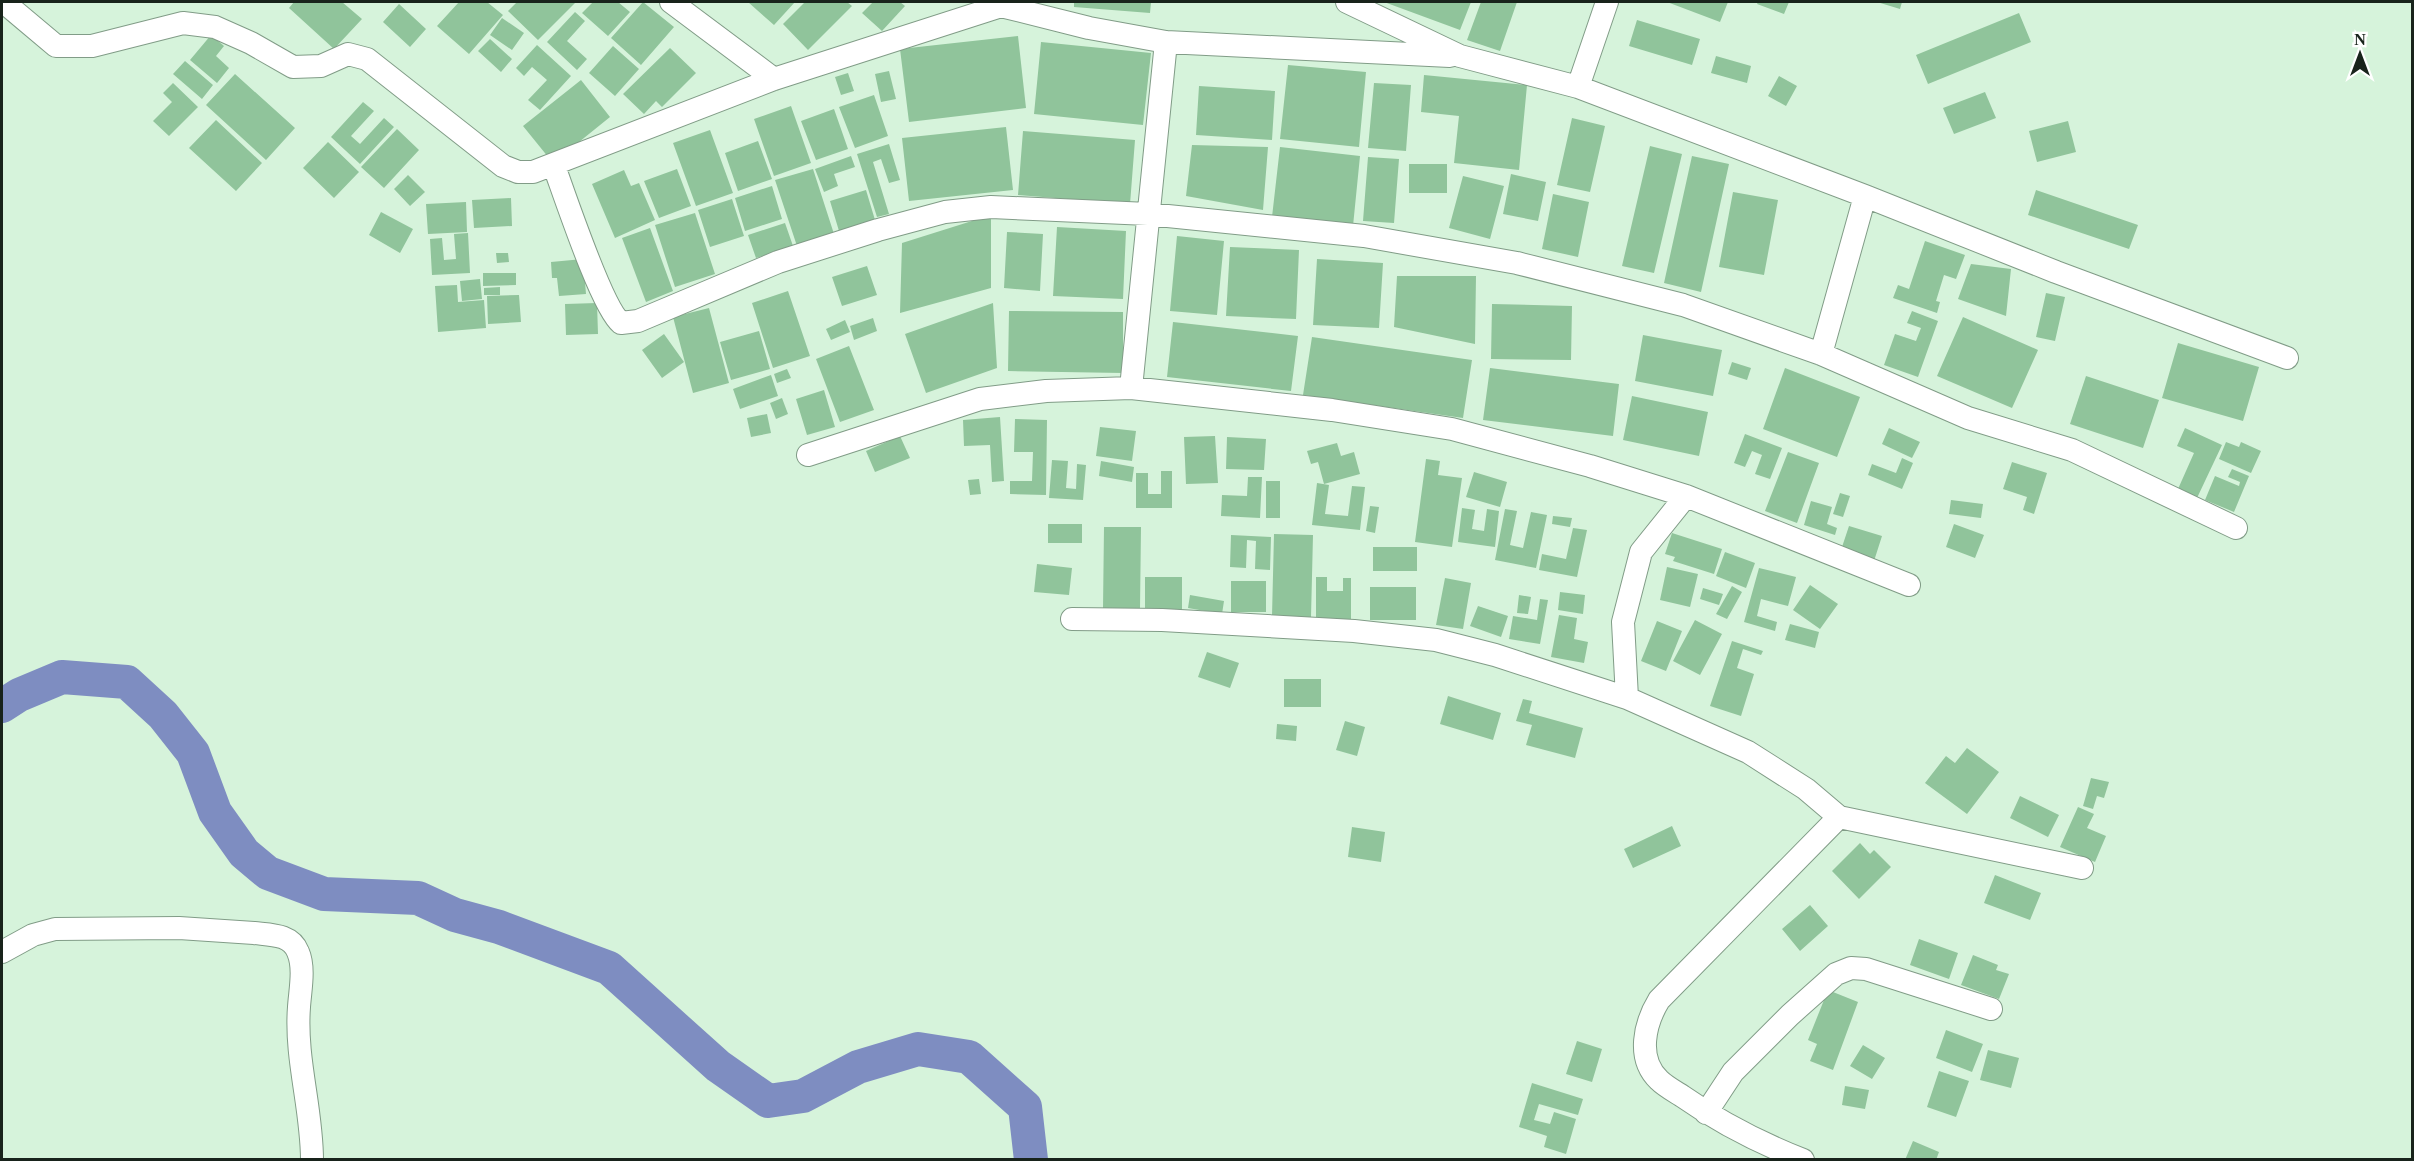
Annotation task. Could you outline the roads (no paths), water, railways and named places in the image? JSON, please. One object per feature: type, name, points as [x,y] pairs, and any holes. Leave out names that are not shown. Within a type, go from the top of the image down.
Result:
[{"type":"street","points":[[671,2],[774,79]]},
{"type":"street","points":[[1347,2],[1460,56],[1578,87],[1865,196],[2056,273],[2287,358]]},
{"type":"street","points":[[1578,87],[1607,2]]},
{"type":"street","points":[[5,4],[56,46],[92,46],[183,23],[215,27],[251,43],[293,67],[321,66],[348,54],[367,59],[503,166],[518,172],[533,172],[554,166],[774,79],[998,4],[1089,28],[1166,42],[1460,56]]},
{"type":"street","points":[[1131,388],[1166,42]]},
{"type":"street","points":[[554,166],[604,295],[614,317],[621,323],[638,321],[778,262],[878,230],[945,212],[991,207],[1148,214],[1364,236],[1517,263],[1683,305],[1821,354],[1968,418],[2072,450],[2236,528]]},
{"type":"street","points":[[1821,354],[1865,196]]},
{"type":"street","points":[[808,455],[980,399],[1046,391],[1131,388],[1332,410],[1452,429],[1590,466],[1686,496],[1909,585]]},
{"type":"street","points":[[1627,698],[1623,622],[1641,552],[1686,496]]},
{"type":"street","points":[[1072,619],[1173,621],[1354,631],[1436,640],[1495,655],[1627,698],[1748,752],[1806,789],[1839,817],[2082,868]]},
{"type":"street","points":[[1803,1160],[1770,1147],[1706,1113],[1658,1079],[1646,1054],[1648,1019],[1659,1000],[1839,817]]},
{"type":"street","points":[[2,952],[33,934],[55,929],[95,927],[254,933],[279,936],[291,941],[299,953],[301,976],[297,1031],[312,1125],[312,1160]]},
{"type":"street","points":[[1706,1113],[1733,1072],[1790,1015],[1836,975],[1851,968],[1866,969],[1991,1009]]},
{"type":"waterway","points":[[2,706],[19,695],[62,677],[127,682],[163,715],[193,753],[215,812],[244,853],[268,873],[324,894],[418,898],[455,915],[499,927],[609,968],[718,1066],[768,1101],[803,1096],[858,1067],[918,1049],[969,1057],[1025,1107],[1031,1160]]}]
